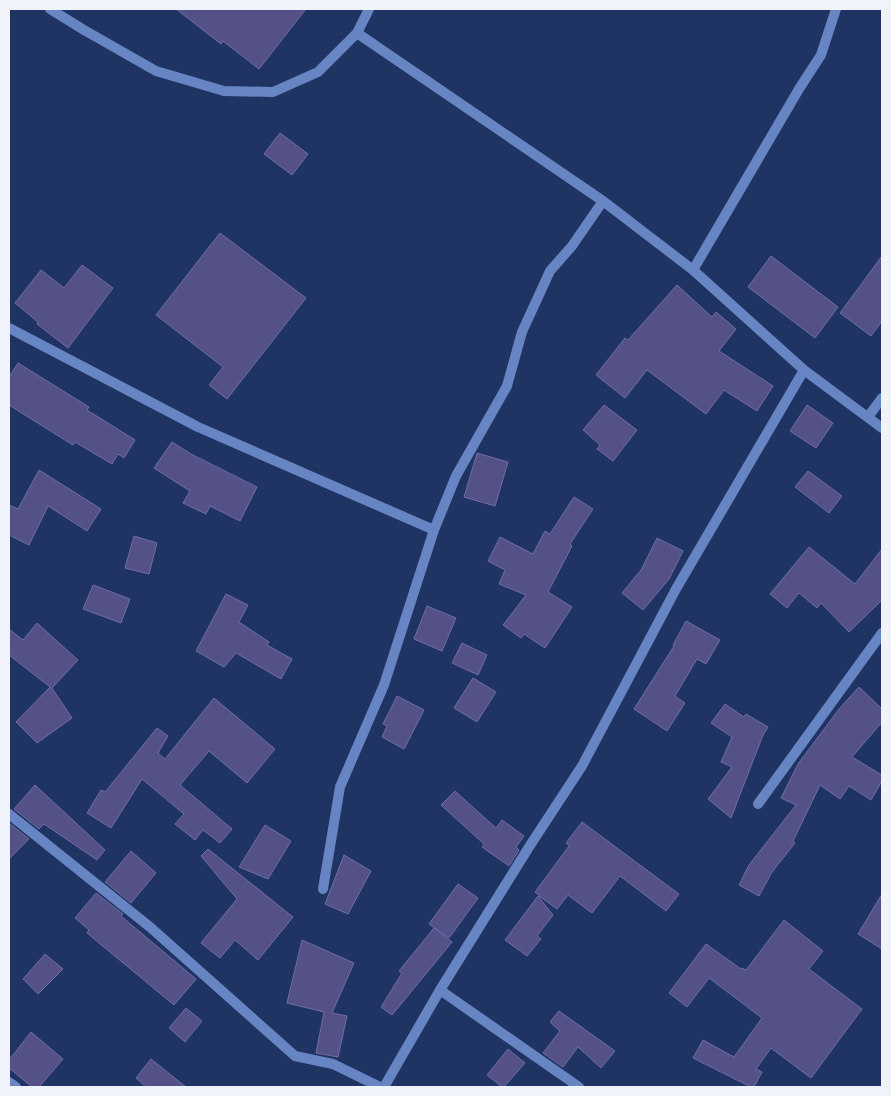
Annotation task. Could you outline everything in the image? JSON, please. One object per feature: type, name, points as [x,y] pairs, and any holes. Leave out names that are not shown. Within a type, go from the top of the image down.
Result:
[{"type":"street","points":[[50,9],[156,71],[224,91],[274,92],[318,72],[357,33],[369,9]]},
{"type":"street","points":[[693,270],[821,55],[836,9]]},
{"type":"street","points":[[357,33],[603,201],[693,270],[804,370],[882,428]]},
{"type":"street","points":[[323,889],[340,787],[384,685],[434,530],[456,476],[507,386],[522,332],[550,271],[572,246],[603,201]]},
{"type":"street","points":[[9,328],[198,427],[434,530]]},
{"type":"street","points":[[384,1087],[440,990],[582,766],[676,589],[804,370]]},
{"type":"street","points":[[868,417],[882,398]]},
{"type":"street","points":[[758,804],[882,633]]},
{"type":"street","points":[[9,814],[150,927],[295,1056],[333,1064],[380,1087]]},
{"type":"street","points":[[440,990],[579,1087]]},
{"type":"street","points":[[9,1082],[16,1087]]},
{"type":"building","points":[[176,9],[306,9],[259,69],[223,41],[221,44]]},
{"type":"building","points":[[280,133],[308,154],[292,175],[264,154]]},
{"type":"building","points":[[220,233],[306,298],[227,399],[209,385],[223,367],[156,315]]},
{"type":"building","points":[[771,256],[838,307],[815,338],[748,287]]},
{"type":"building","points":[[882,256],[882,321],[871,336],[840,313]]},
{"type":"building","points":[[82,265],[113,288],[68,348],[37,324],[38,322],[15,303],[41,270],[64,288]]},
{"type":"building","points":[[677,285],[712,317],[716,312],[736,329],[719,351],[773,386],[757,411],[724,390],[706,414],[647,370],[625,398],[596,375],[625,338],[628,340]]},
{"type":"building","points":[[18,363],[89,407],[87,410],[135,440],[124,458],[118,454],[112,464],[75,442],[73,445],[9,405],[9,377]]},
{"type":"building","points":[[604,405],[637,430],[613,461],[597,449],[600,445],[583,430]]},
{"type":"building","points":[[807,405],[833,423],[816,448],[790,431]]},
{"type":"building","points":[[172,442],[191,454],[257,487],[240,521],[210,506],[206,514],[183,503],[190,491],[154,468]]},
{"type":"building","points":[[477,453],[508,462],[495,506],[464,497]]},
{"type":"building","points":[[39,470],[101,509],[87,531],[48,506],[29,545],[9,535],[9,505],[18,509]]},
{"type":"building","points":[[808,471],[842,496],[829,513],[795,487]]},
{"type":"building","points":[[574,497],[593,509],[570,544],[572,546],[548,592],[572,607],[545,648],[524,634],[521,638],[503,625],[526,595],[499,584],[505,570],[488,561],[500,537],[533,554],[545,531],[550,534]]},
{"type":"building","points":[[134,536],[157,543],[149,574],[125,568]]},
{"type":"building","points":[[657,538],[683,551],[669,579],[643,610],[622,593],[641,570]]},
{"type":"building","points":[[809,547],[855,584],[882,549],[882,600],[849,632],[821,603],[817,608],[799,593],[787,608],[770,594]]},
{"type":"building","points":[[93,585],[130,599],[121,623],[83,609]]},
{"type":"building","points":[[226,594],[248,605],[239,622],[269,642],[267,645],[292,659],[281,679],[236,653],[224,667],[196,651]]},
{"type":"building","points":[[427,606],[456,618],[442,651],[414,639]]},
{"type":"building","points":[[686,621],[720,640],[706,664],[697,659],[675,696],[685,703],[667,731],[634,709],[674,646]]},
{"type":"building","points":[[37,623],[78,660],[52,688],[72,718],[37,743],[16,722],[50,687],[9,655],[9,629],[23,640]]},
{"type":"building","points":[[462,643],[487,655],[478,675],[452,663]]},
{"type":"building","points":[[473,678],[496,692],[477,722],[454,708]]},
{"type":"building","points":[[859,687],[882,709],[882,722],[852,757],[882,775],[882,781],[871,800],[849,786],[840,799],[820,785],[793,841],[795,843],[772,872],[759,896],[739,885],[749,865],[796,805],[781,798],[798,764],[839,709]]},
{"type":"building","points":[[397,696],[424,710],[404,749],[382,737],[387,726],[383,724]]},
{"type":"building","points":[[214,698],[275,749],[247,783],[209,751],[180,785],[232,829],[220,843],[203,830],[195,840],[175,824],[184,814],[142,779],[111,828],[87,813],[101,790],[105,792],[157,728],[168,736],[158,753],[165,759]]},
{"type":"building","points":[[725,704],[744,717],[746,714],[768,727],[763,735],[731,818],[708,799],[732,767],[721,762],[732,737],[711,723]]},
{"type":"building","points":[[35,785],[105,850],[97,860],[44,824],[39,829],[14,809]]},
{"type":"building","points":[[455,791],[496,828],[502,820],[524,836],[516,847],[519,850],[509,866],[482,847],[484,844],[441,805]]},
{"type":"building","points":[[582,822],[679,894],[666,911],[620,876],[592,913],[568,895],[557,909],[535,892],[569,846],[566,843]]},
{"type":"building","points":[[9,823],[29,839],[9,859]]},
{"type":"building","points":[[265,825],[291,841],[268,879],[239,867]]},
{"type":"building","points":[[208,849],[293,917],[258,960],[235,940],[220,958],[201,943],[237,899],[201,856]]},
{"type":"building","points":[[131,851],[156,873],[131,903],[105,882]]},
{"type":"building","points":[[344,855],[371,871],[348,914],[325,904]]},
{"type":"building","points":[[458,884],[478,898],[449,938],[429,924]]},
{"type":"building","points":[[96,893],[123,914],[121,916],[196,979],[174,1005],[87,933],[89,930],[75,918]]},
{"type":"building","points":[[882,894],[882,949],[858,934]]},
{"type":"building","points":[[538,896],[553,915],[537,936],[541,939],[527,956],[505,940]]},
{"type":"building","points":[[784,920],[823,951],[809,969],[862,1009],[811,1078],[771,1048],[756,1069],[762,1072],[754,1087],[751,1087],[693,1058],[703,1040],[734,1057],[762,1018],[709,978],[687,1007],[669,993],[706,944],[741,969],[746,970]]},
{"type":"building","points":[[434,928],[452,942],[392,1015],[381,1007],[402,973],[399,971]]},
{"type":"building","points":[[302,940],[354,963],[332,1013],[347,1016],[338,1057],[316,1053],[324,1012],[287,1003]]},
{"type":"building","points":[[45,954],[63,969],[38,994],[23,979]]},
{"type":"building","points":[[186,1008],[202,1021],[185,1042],[169,1028]]},
{"type":"building","points":[[559,1011],[615,1051],[601,1068],[578,1047],[563,1067],[543,1053],[560,1031],[550,1022]]},
{"type":"building","points":[[31,1032],[63,1059],[39,1087],[32,1087],[9,1068],[9,1060]]},
{"type":"building","points":[[508,1049],[525,1063],[502,1087],[487,1075]]},
{"type":"building","points":[[151,1059],[186,1087],[146,1087],[136,1078]]}]
